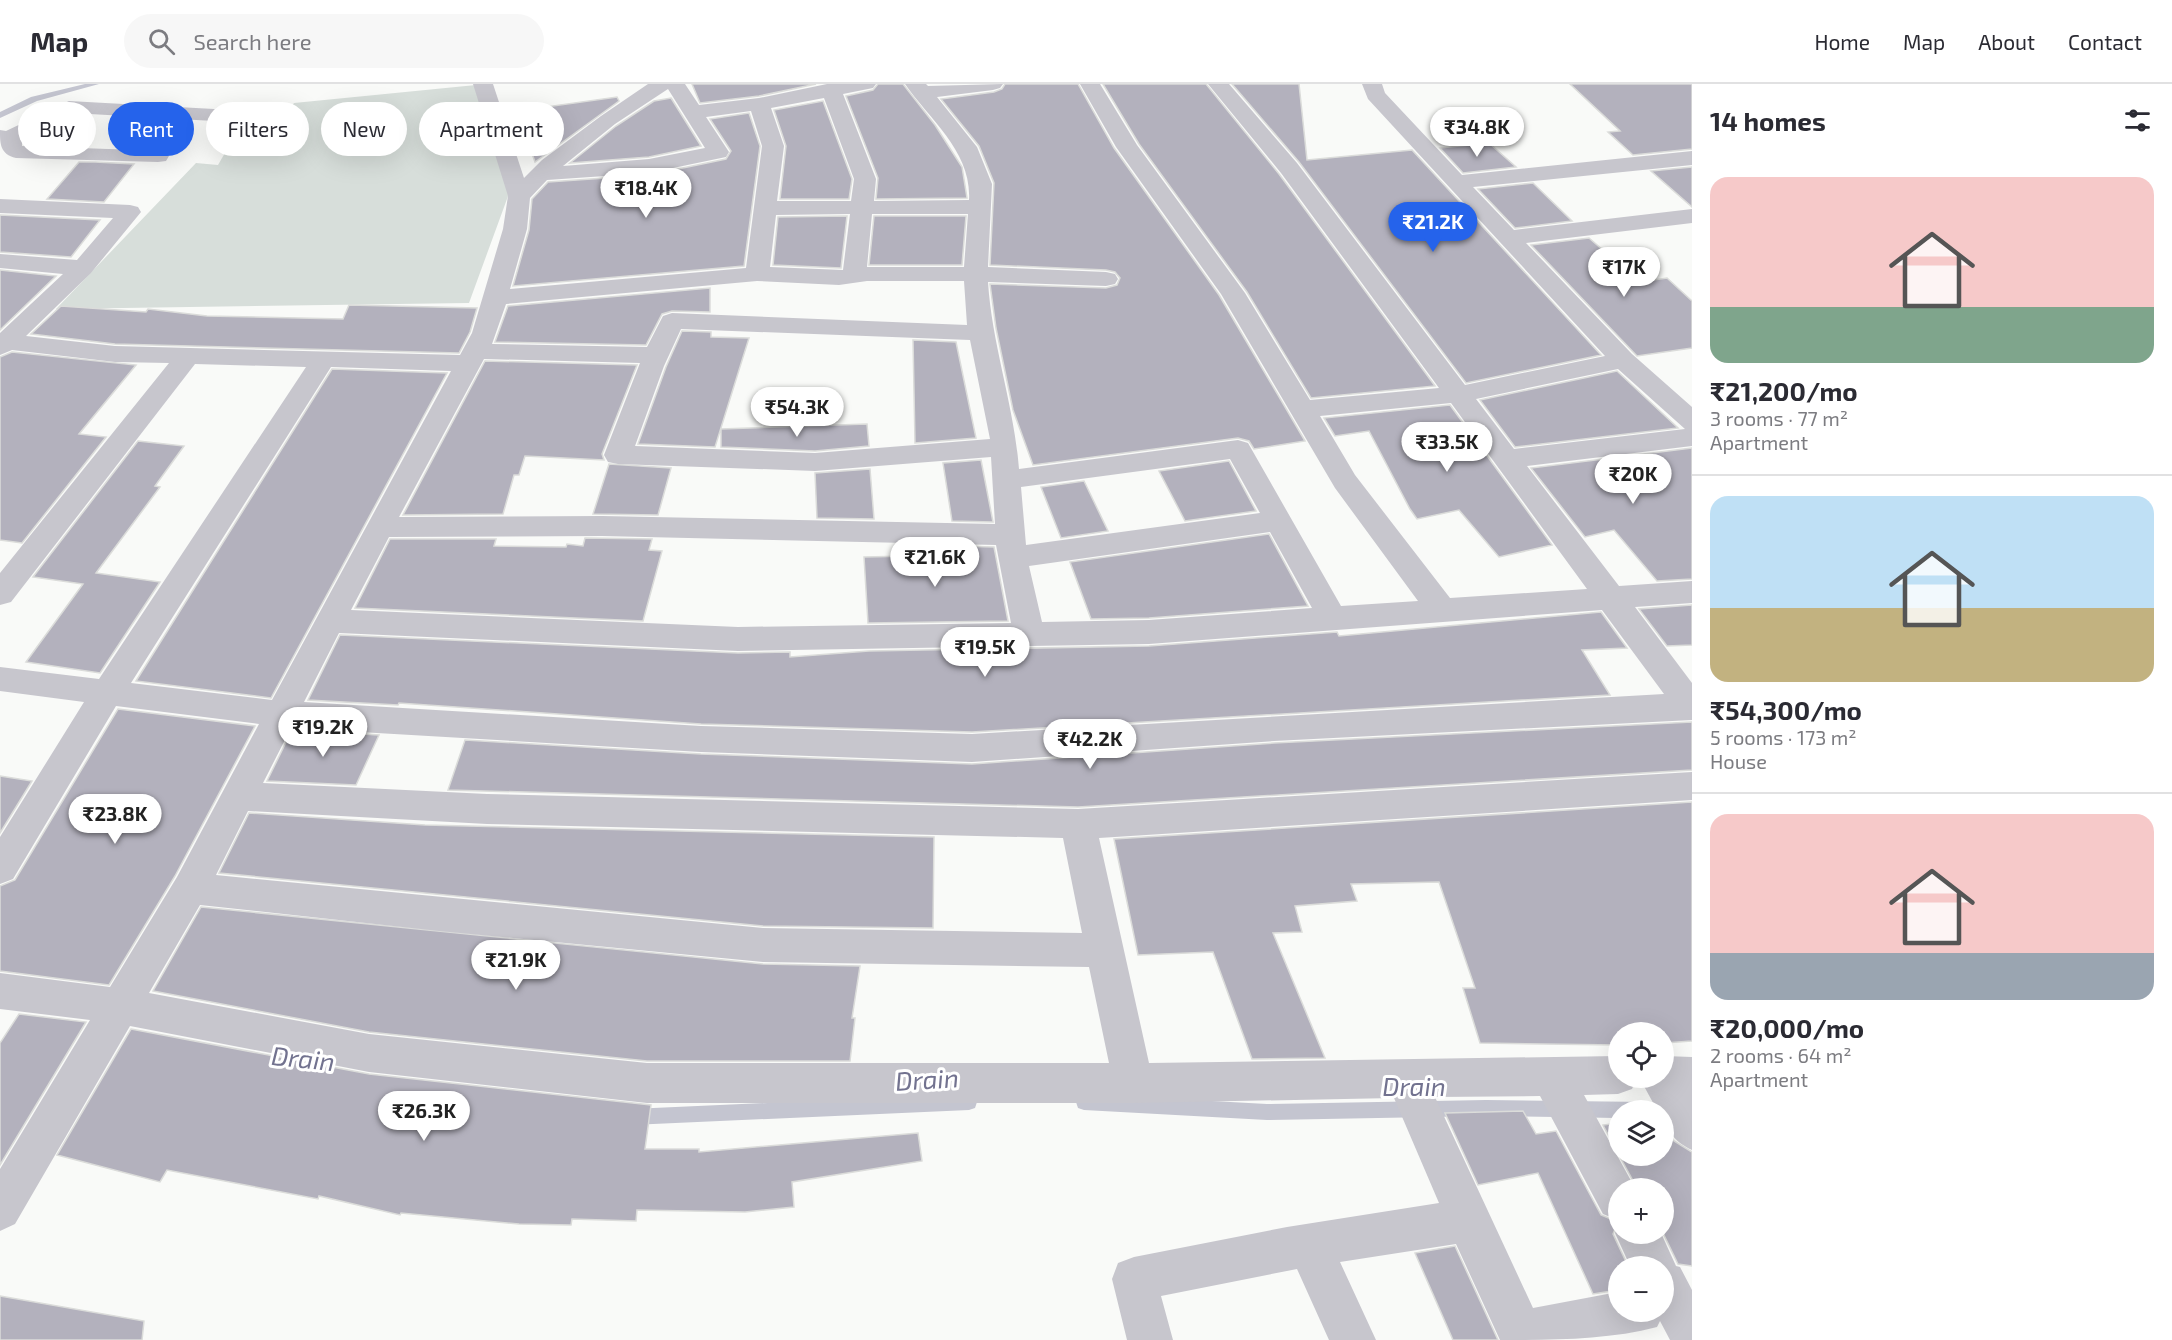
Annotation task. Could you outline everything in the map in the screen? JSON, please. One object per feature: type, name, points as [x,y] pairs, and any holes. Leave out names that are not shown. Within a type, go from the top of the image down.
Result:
[{"type":"street","points":[[0,1209],[190,888],[485,333],[515,229],[519,196],[483,84]]},
{"type":"street","points":[[519,196],[541,174],[608,120],[662,84]]},
{"type":"street","points":[[541,174],[649,166],[718,152],[675,84]]},
{"type":"street","points":[[694,112],[759,104],[866,84]]},
{"type":"street","points":[[920,88],[993,84]]},
{"type":"street","points":[[1090,84],[1127,147],[1233,293],[1345,482],[1443,611]]},
{"type":"street","points":[[1218,84],[1289,168],[1691,706]]},
{"type":"street","points":[[1372,84],[1375,95],[1623,360],[1692,422]]},
{"type":"street","points":[[79,102],[107,88]]},
{"type":"street","points":[[920,88],[966,147],[981,184],[976,274],[981,333],[1004,447],[1011,546],[1029,634]]},
{"type":"street","points":[[831,89],[865,179],[854,276]]},
{"type":"street","points":[[757,274],[773,146],[759,104]]},
{"type":"street","points":[[96,108],[206,115]]},
{"type":"street","points":[[5,139],[16,152],[108,155]]},
{"type":"street","points":[[1455,182],[1692,158]]},
{"type":"street","points":[[0,206],[130,212],[83,268],[2,343]]},
{"type":"street","points":[[765,208],[980,207]]},
{"type":"street","points":[[1508,238],[1692,216]]},
{"type":"street","points":[[0,261],[83,268]]},
{"type":"street","points":[[495,298],[757,274],[839,278],[976,274],[1106,279]]},
{"type":"street","points":[[981,333],[672,321],[656,355],[618,455],[816,462],[1004,447]]},
{"type":"street","points":[[2,343],[115,354],[323,360],[656,355]]},
{"type":"street","points":[[0,594],[188,356]]},
{"type":"street","points":[[0,868],[108,692],[323,360]]},
{"type":"street","points":[[1302,409],[1460,394],[1623,360]]},
{"type":"street","points":[[1508,459],[1692,437]]},
{"type":"street","points":[[1006,480],[1238,449],[1333,620]]},
{"type":"street","points":[[380,527],[602,526],[1011,546],[1278,521]]},
{"type":"street","points":[[331,621],[738,639],[1149,632],[1692,592]]},
{"type":"street","points":[[0,679],[282,714],[701,739],[972,748],[1434,718],[1691,706]]},
{"type":"street","points":[[239,796],[488,809],[1078,824],[1692,786]]},
{"type":"street","points":[[1078,824],[1133,1083]]},
{"type":"street","points":[[190,888],[439,915],[763,945],[1103,950]]},
{"type":"street","points":[[0,991],[120,1006],[369,1053],[648,1083],[1133,1083],[1415,1098],[1553,1078],[1608,1075]]},
{"type":"street","points":[[1674,1077],[1692,1077]]},
{"type":"street","points":[[1553,1078],[1608,1180]]},
{"type":"street","points":[[1668,1088],[1692,1129]]},
{"type":"street","points":[[1415,1098],[1468,1220],[1523,1336],[1608,1319]]},
{"type":"street","points":[[1150,1340],[1134,1279],[1309,1246],[1468,1220]]},
{"type":"street","points":[[1309,1246],[1353,1340]]},
{"type":"shaded area","points":[[476,85],[482,102],[419,102],[419,156],[500,156],[511,188],[469,303],[56,309],[196,163],[218,165],[223,156],[309,156],[309,102],[304,102]]},
{"type":"building","points":[[692,84],[816,84],[759,96],[700,103]]},
{"type":"building","points":[[878,84],[903,84],[935,125],[962,167],[967,198],[876,199],[878,178],[846,96],[873,90]]},
{"type":"building","points":[[1005,84],[1078,84],[1114,148],[1219,295],[1305,441],[1254,449],[1249,441],[1238,438],[1033,465],[1013,410],[996,328],[990,284],[1106,288],[1117,285],[1120,278],[1115,272],[1106,270],[990,265],[994,183],[979,146],[941,99],[994,92],[1002,89]]},
{"type":"building","points":[[1103,84],[1206,84],[1279,174],[1435,386],[1311,398],[1247,292],[1139,144]]},
{"type":"building","points":[[1232,84],[1299,84],[1307,160],[1412,150],[1601,355],[1466,383],[1299,162]]},
{"type":"building","points":[[1570,84],[1692,84],[1692,149],[1633,155],[1608,132],[1620,131]]},
{"type":"building","points":[[617,97],[619,101],[564,141],[564,104]]},
{"type":"building","points":[[671,98],[701,146],[649,157],[570,163],[616,126],[654,101]]},
{"type":"building","points":[[823,101],[852,179],[849,199],[780,199],[786,146],[774,110]]},
{"type":"building","points":[[749,113],[760,146],[744,266],[513,286],[529,230],[532,199],[548,182],[649,175],[726,159],[731,151],[710,119]]},
{"type":"building","points":[[1489,143],[1516,167],[1463,173],[1440,148]]},
{"type":"building","points":[[533,156],[543,156],[535,162]]},
{"type":"building","points":[[79,162],[134,164],[104,202],[47,199]]},
{"type":"building","points":[[1692,167],[1692,207],[1651,171]]},
{"type":"building","points":[[1533,183],[1572,221],[1515,228],[1478,189]]},
{"type":"building","points":[[0,215],[100,220],[71,257],[0,252]]},
{"type":"building","points":[[847,216],[841,268],[773,265],[778,217]]},
{"type":"building","points":[[874,216],[966,216],[962,265],[869,265]]},
{"type":"building","points":[[1589,238],[1640,282],[1667,278],[1692,301],[1692,348],[1637,356],[1531,245]]},
{"type":"building","points":[[0,270],[56,276],[0,330]]},
{"type":"building","points":[[710,288],[710,312],[672,311],[662,314],[646,345],[495,342],[508,306]]},
{"type":"building","points":[[349,305],[477,308],[470,332],[459,353],[115,344],[31,334],[61,306],[146,312],[148,309],[207,316],[343,319]]},
{"type":"building","points":[[682,331],[711,332],[711,337],[749,338],[715,447],[638,444],[666,367]]},
{"type":"building","points":[[913,340],[956,342],[976,438],[915,443]]},
{"type":"building","points":[[12,352],[136,365],[79,434],[106,437],[22,543],[0,540],[0,357]]},
{"type":"building","points":[[485,361],[637,365],[602,454],[604,460],[525,456],[519,475],[514,475],[503,514],[403,515]]},
{"type":"building","points":[[332,369],[447,373],[271,698],[136,681]]},
{"type":"building","points":[[1617,371],[1678,428],[1515,447],[1480,400]]},
{"type":"building","points":[[1450,405],[1552,545],[1499,557],[1459,510],[1417,519],[1369,431],[1335,436],[1324,418]]},
{"type":"building","points":[[867,424],[869,446],[815,451],[721,447],[721,429]]},
{"type":"building","points":[[138,441],[184,446],[155,486],[160,487],[96,573],[160,582],[100,673],[26,662],[83,584],[33,577]]},
{"type":"building","points":[[1692,448],[1692,579],[1657,581],[1614,530],[1585,537],[1531,468]]},
{"type":"building","points":[[981,460],[993,522],[952,521],[943,463]]},
{"type":"building","points":[[1229,461],[1256,511],[1185,521],[1159,471]]},
{"type":"building","points":[[609,464],[671,468],[658,515],[593,514]]},
{"type":"building","points":[[870,469],[874,519],[817,518],[815,473]]},
{"type":"building","points":[[1084,481],[1108,531],[1061,538],[1041,487]]},
{"type":"building","points":[[1269,534],[1308,606],[1149,618],[1091,619],[1070,562]]},
{"type":"building","points":[[585,538],[652,539],[649,550],[662,551],[643,621],[355,608],[390,539],[496,539],[494,546],[566,547],[567,544],[583,546]]},
{"type":"building","points":[[956,546],[994,547],[1008,621],[868,623],[864,557],[958,555]]},
{"type":"building","points":[[1692,605],[1692,645],[1667,646],[1639,609]]},
{"type":"building","points":[[1601,612],[1627,648],[1582,650],[1610,695],[972,732],[701,724],[399,703],[398,705],[308,700],[340,635],[738,653],[790,652],[790,657],[869,651],[1149,646],[1337,632],[1339,636]]},
{"type":"building","points":[[118,709],[255,726],[175,876],[109,985],[0,971],[0,886],[15,880]]},
{"type":"building","points":[[1692,722],[1692,770],[1078,807],[448,790],[465,740],[701,754],[972,764],[1274,743]]},
{"type":"building","points":[[292,730],[379,735],[356,785],[267,781]]},
{"type":"building","points":[[0,776],[32,781],[0,833]]},
{"type":"building","points":[[1692,802],[1692,1041],[1674,1042],[1674,1022],[1608,1022],[1608,1045],[1480,1043],[1463,988],[1475,988],[1439,882],[1351,884],[1357,901],[1295,906],[1302,932],[1273,933],[1325,1058],[1252,1059],[1213,952],[1138,955],[1114,839]]},
{"type":"building","points":[[249,813],[425,825],[934,837],[933,928],[763,926],[219,873]]},
{"type":"building","points":[[201,907],[763,964],[860,966],[852,1018],[855,1018],[850,1061],[647,1061],[369,1032],[153,991]]},
{"type":"building","points":[[19,1014],[86,1022],[0,1165],[0,1043]]},
{"type":"building","points":[[131,1029],[369,1074],[651,1105],[645,1149],[699,1149],[699,1152],[918,1133],[922,1161],[792,1182],[794,1207],[745,1212],[637,1210],[636,1221],[572,1219],[571,1225],[519,1224],[401,1213],[400,1215],[319,1196],[318,1199],[167,1170],[160,1182],[57,1155]]},
{"type":"building","points":[[1523,1111],[1536,1134],[1556,1131],[1601,1215],[1608,1218],[1608,1244],[1618,1244],[1623,1256],[1608,1256],[1608,1292],[1593,1294],[1538,1173],[1478,1185],[1445,1113]]},
{"type":"building","points":[[1608,1124],[1608,1134],[1603,1125]]},
{"type":"building","points":[[1674,1141],[1692,1152],[1692,1266],[1678,1264],[1668,1244],[1674,1244],[1674,1178],[1632,1178],[1625,1166],[1674,1166]]},
{"type":"building","points":[[1455,1246],[1498,1340],[1453,1340],[1415,1253]]},
{"type":"building","points":[[0,1296],[144,1321],[142,1340],[0,1340]]},
{"type":"waterway","points":[[0,115],[34,99],[95,84]]},
{"type":"waterway","name":"Drain","points":[[631,1117],[969,1102]]},
{"type":"waterway","name":"Drain","points":[[1084,1102],[1267,1112],[1486,1108],[1608,1110]]}]
